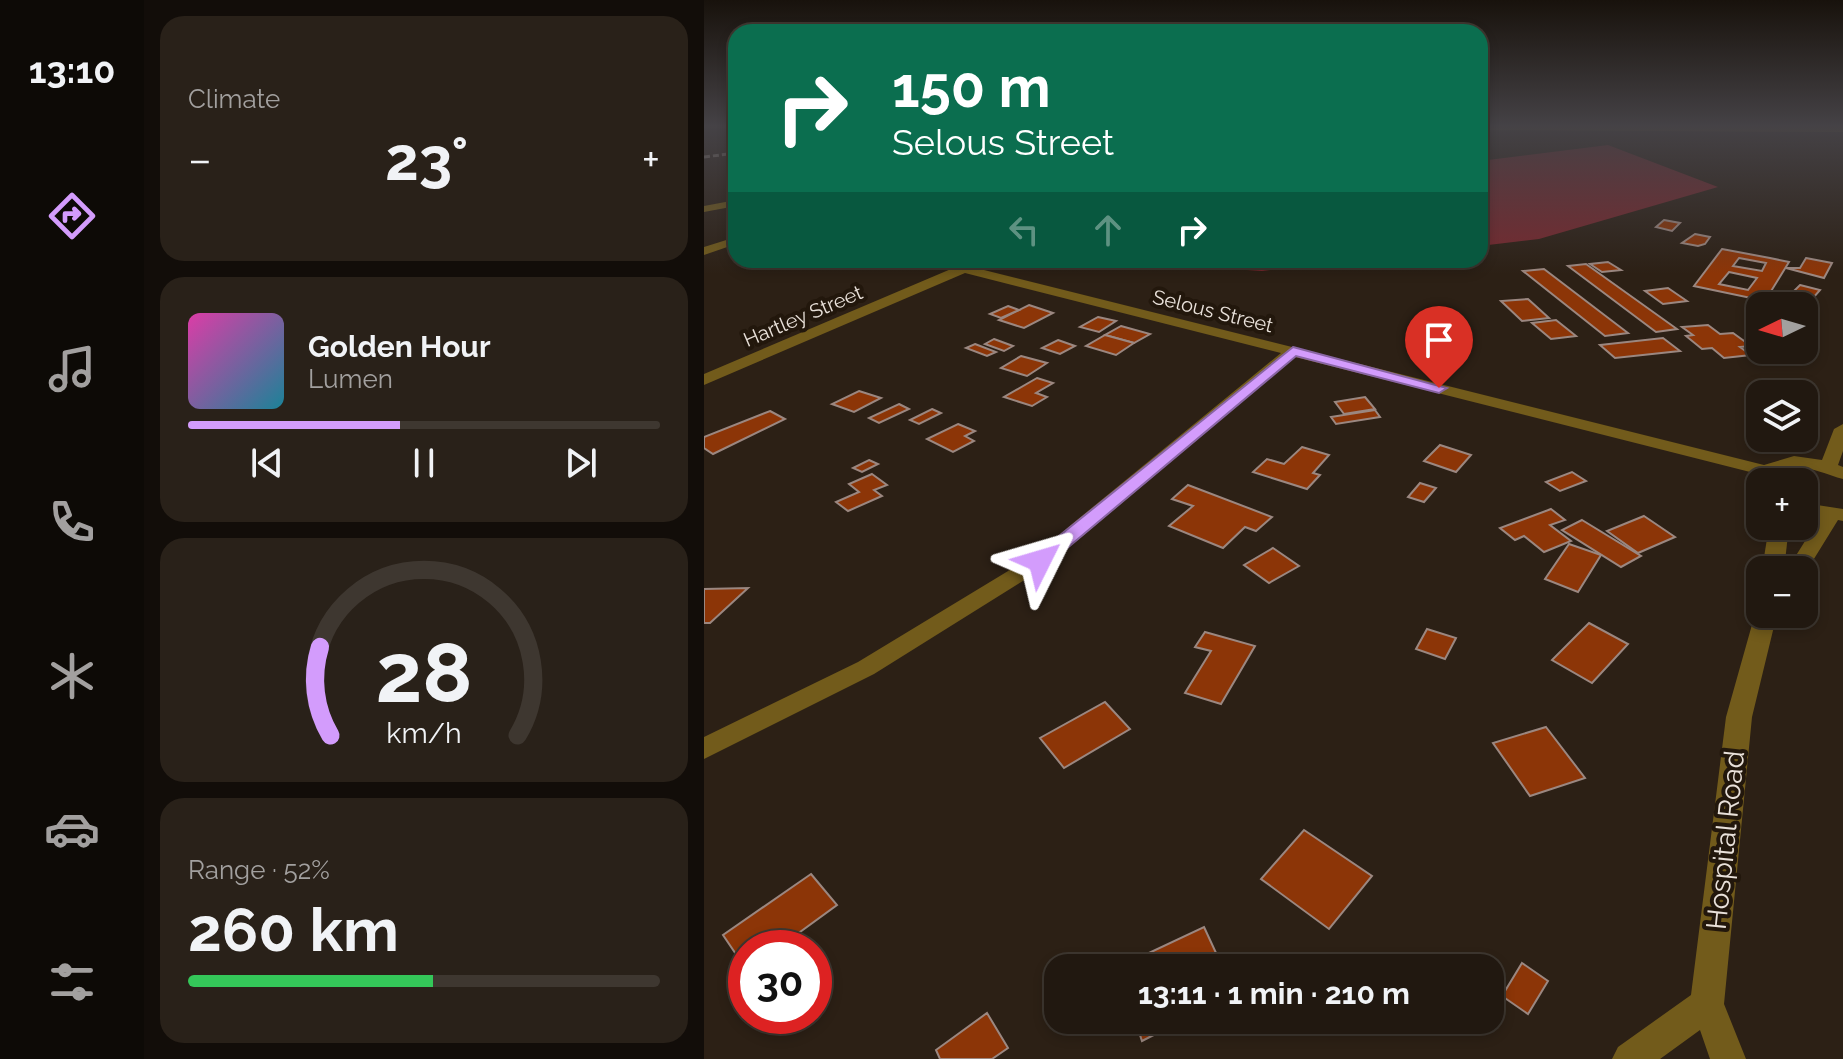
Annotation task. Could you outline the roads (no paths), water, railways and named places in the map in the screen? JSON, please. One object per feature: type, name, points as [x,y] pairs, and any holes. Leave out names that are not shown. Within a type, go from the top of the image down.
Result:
[{"type":"street","points":[[704,209],[728,204]]},
{"type":"street","points":[[704,251],[728,243]]},
{"type":"street","name":"Selous Street","points":[[959,268],[1293,351],[1746,471]]},
{"type":"street","name":"Hartley Street","points":[[704,380],[963,269]]},
{"type":"street","points":[[704,749],[866,668],[1040,561],[1293,351]]},
{"type":"street","points":[[1777,468],[1784,463],[1835,470],[1843,429]]},
{"type":"street","points":[[1808,556],[1837,515]]},
{"type":"street","name":"Hospital Road","points":[[1728,1059],[1707,1004],[1739,717],[1764,628]]},
{"type":"street","points":[[1630,1059],[1707,1004]]}]
